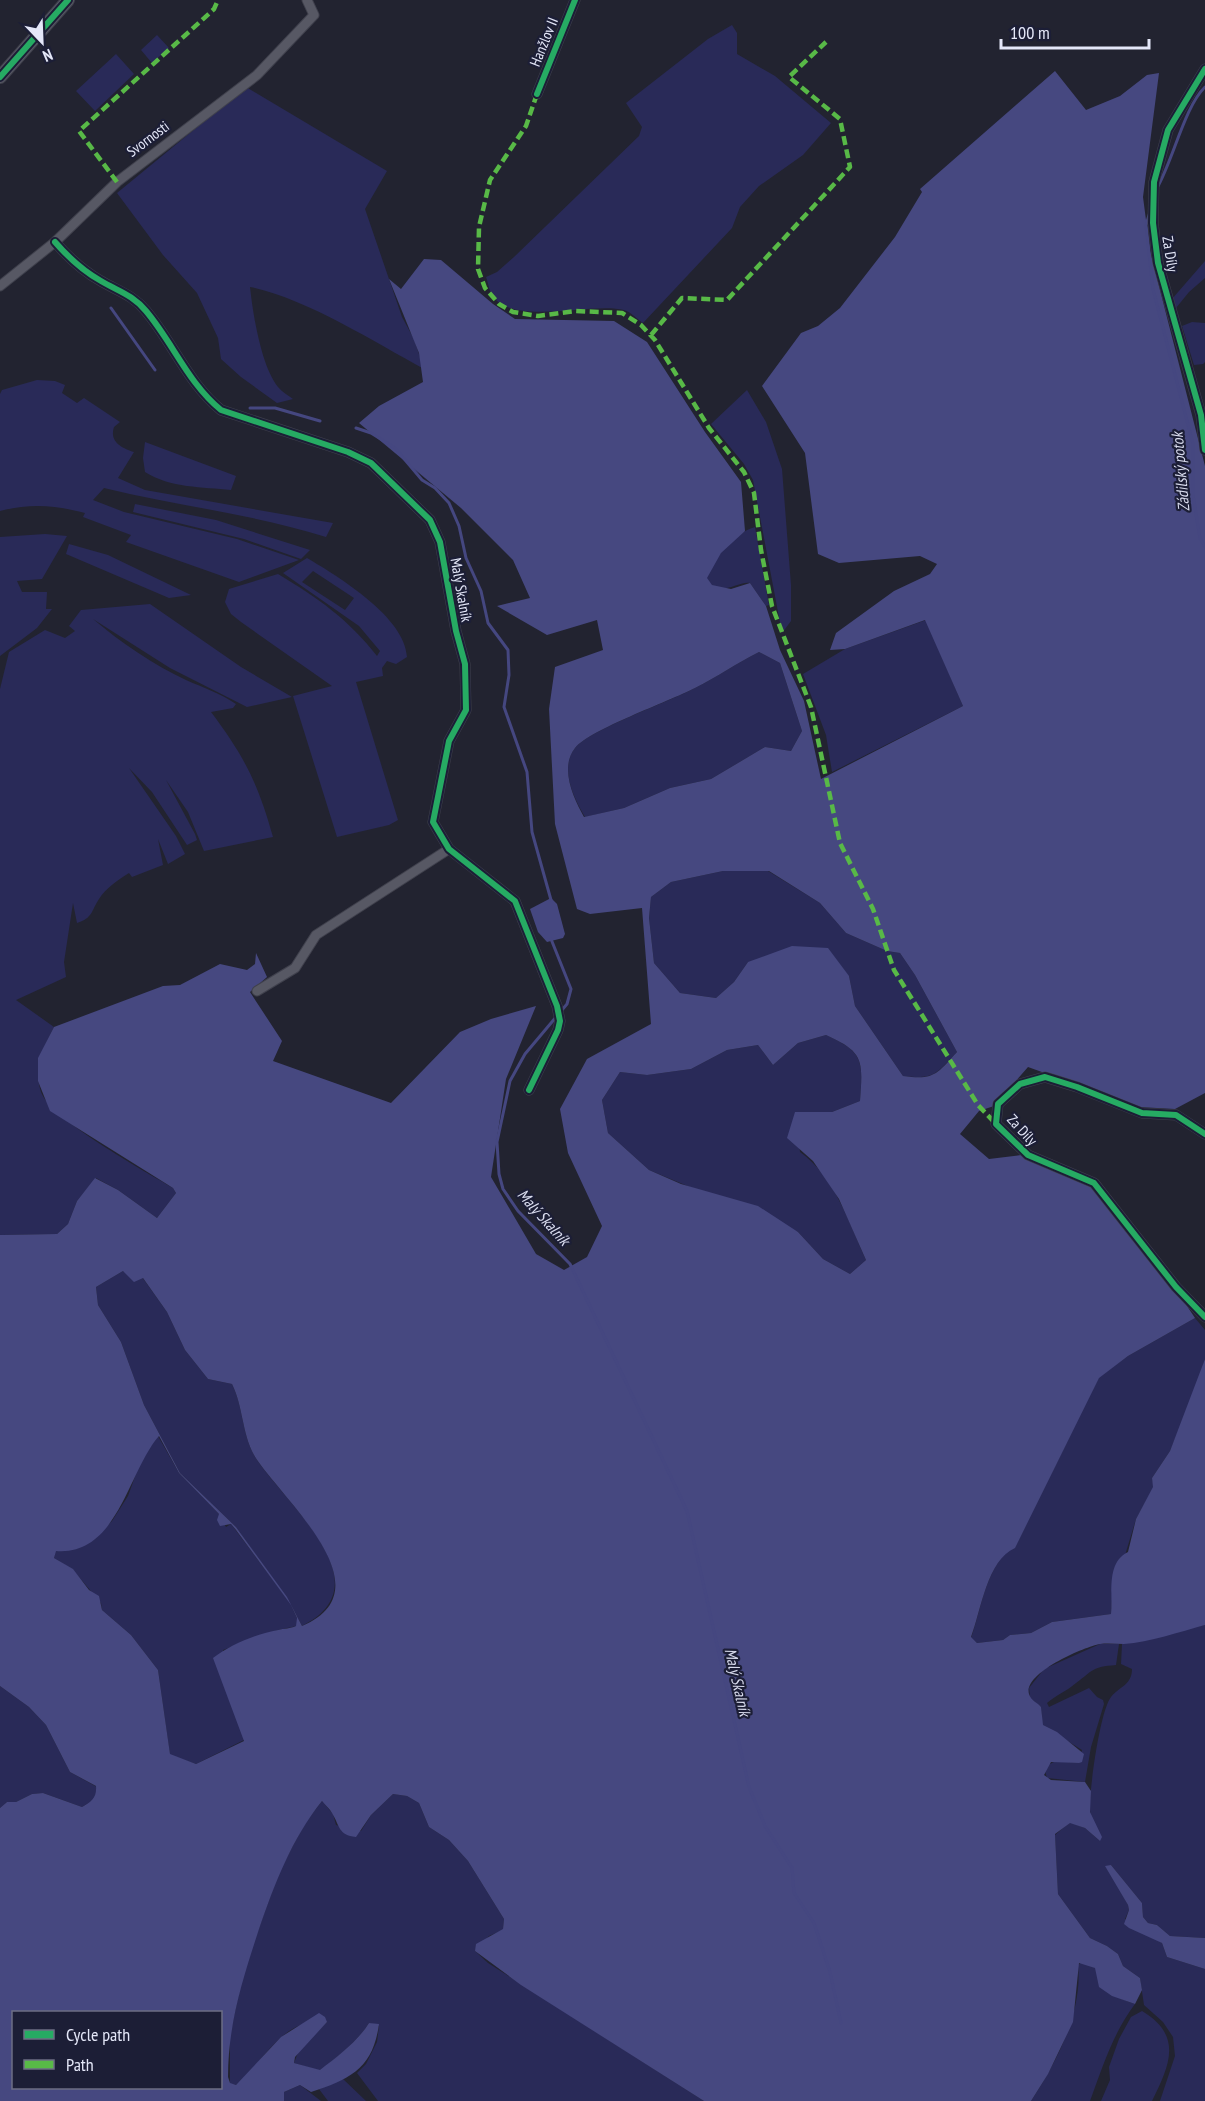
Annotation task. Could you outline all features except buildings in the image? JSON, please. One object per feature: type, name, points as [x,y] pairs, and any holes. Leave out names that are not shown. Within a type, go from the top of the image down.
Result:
[{"type":"street","points":[[0,76],[68,0]]},
{"type":"street","name":"Svornosti","points":[[0,286],[56,242],[113,186],[257,75],[314,15],[307,0]]},
{"type":"street","name":"Hanžlov II","points":[[537,94],[575,0]]},
{"type":"street","name":"Za Díly","points":[[1205,69],[1168,130],[1154,182],[1153,215],[1158,263],[1201,415],[1205,450]]},
{"type":"street","name":"Malý Skalník","points":[[56,242],[68,257],[100,281],[128,293],[140,305],[204,396],[221,410],[348,452],[371,463],[430,520],[440,542],[456,631],[465,664],[466,710],[449,741],[433,822],[449,849],[515,901],[556,1006],[560,1021],[558,1030],[530,1090]]},
{"type":"street","points":[[257,991],[295,968],[316,936],[449,849]]},
{"type":"street","name":"Za Díly","points":[[1205,1134],[1176,1115],[1142,1113],[1077,1087],[1044,1077],[1020,1083],[1005,1097],[998,1104],[996,1124],[1028,1155],[1094,1183],[1176,1287],[1205,1317]]},
{"type":"shaded area","points":[[732,25],[737,33],[737,54],[775,76],[831,123],[803,155],[759,186],[740,207],[732,228],[643,323],[624,310],[610,308],[534,312],[516,310],[502,305],[492,295],[486,277],[497,272],[514,257],[639,136],[642,127],[626,103],[708,39]]},
{"type":"shaded area","points":[[157,35],[169,48],[152,63],[141,50]]},
{"type":"shaded area","points":[[116,54],[134,74],[95,111],[76,91]]},
{"type":"shaded area","points":[[1055,71],[1086,110],[1120,96],[1147,75],[1159,73],[1143,197],[1150,251],[1205,466],[1205,1093],[1175,1109],[1139,1107],[1028,1067],[994,1106],[979,1111],[960,1134],[989,1159],[1021,1155],[1090,1185],[1179,1294],[1195,1318],[1128,1356],[1099,1378],[1015,1548],[1005,1554],[991,1575],[971,1637],[977,1643],[1003,1640],[1010,1635],[1031,1633],[1052,1622],[1111,1614],[1113,1571],[1116,1563],[1128,1552],[1136,1519],[1153,1487],[1152,1478],[1170,1451],[1205,1359],[1205,1625],[1144,1641],[1092,1646],[1056,1662],[1045,1670],[1035,1678],[1030,1686],[1029,1694],[1041,1707],[1043,1725],[1057,1732],[1084,1754],[1082,1762],[1079,1763],[1051,1762],[1044,1775],[1051,1780],[1085,1782],[1091,1791],[1090,1812],[1102,1837],[1100,1841],[1085,1828],[1070,1823],[1055,1834],[1058,1894],[1090,1938],[1118,1954],[1123,1966],[1140,1978],[1142,1990],[1135,2004],[1112,1996],[1099,1987],[1095,1968],[1079,1963],[1073,2022],[1048,2074],[1031,2101],[704,2101],[521,1985],[475,1951],[476,1944],[503,1929],[504,1919],[468,1861],[449,1840],[429,1827],[419,1803],[407,1796],[393,1794],[371,1815],[356,1837],[343,1832],[322,1801],[301,1831],[285,1862],[265,1912],[242,1983],[231,2038],[228,2077],[230,2083],[236,2085],[281,2037],[319,2013],[325,2017],[327,2022],[295,2057],[294,2063],[320,2070],[353,2043],[369,2023],[379,2024],[371,2051],[358,2070],[338,2082],[311,2092],[300,2085],[284,2092],[284,2101],[0,2101],[0,1808],[7,1802],[16,1802],[32,1794],[43,1793],[82,1807],[93,1799],[96,1786],[70,1772],[46,1725],[29,1707],[0,1686],[0,1235],[57,1234],[68,1224],[77,1201],[95,1178],[118,1190],[157,1218],[176,1193],[173,1188],[50,1111],[38,1081],[38,1058],[54,1027],[163,986],[180,985],[220,964],[247,970],[255,964],[256,953],[267,977],[250,992],[282,1041],[273,1061],[391,1103],[460,1032],[491,1019],[536,1006],[506,1079],[491,1177],[536,1254],[564,1270],[587,1257],[602,1226],[568,1153],[560,1109],[587,1059],[651,1024],[642,908],[590,914],[577,909],[555,824],[549,709],[555,667],[603,650],[597,620],[547,635],[497,606],[530,598],[513,560],[461,508],[359,423],[379,406],[423,382],[419,353],[389,279],[401,289],[424,259],[441,260],[493,304],[515,319],[614,321],[647,342],[705,432],[741,482],[745,531],[721,553],[707,578],[712,585],[731,589],[750,583],[766,606],[780,650],[804,701],[821,779],[963,706],[925,620],[845,649],[830,650],[836,633],[894,591],[930,574],[937,564],[920,556],[839,563],[818,554],[805,453],[762,386],[801,333],[818,326],[840,308],[895,237],[922,192],[920,189]],"holes":[[[759,652],[780,663],[802,731],[791,751],[765,747],[711,779],[670,788],[624,808],[584,817],[573,793],[568,774],[570,756],[575,748],[597,733],[695,688]],[[723,871],[769,871],[820,903],[846,933],[887,951],[900,953],[915,975],[957,1052],[934,1074],[922,1077],[903,1076],[855,1006],[849,976],[828,948],[792,946],[748,962],[734,982],[716,998],[680,993],[654,963],[649,918],[651,897],[671,882]],[[826,1035],[848,1047],[858,1059],[861,1067],[860,1101],[832,1112],[795,1112],[787,1138],[813,1161],[839,1199],[866,1260],[850,1274],[823,1259],[798,1232],[758,1206],[681,1184],[649,1170],[608,1133],[602,1100],[620,1072],[647,1075],[691,1069],[727,1050],[758,1045],[773,1065],[798,1043]],[[123,1271],[134,1282],[143,1278],[167,1312],[185,1350],[208,1379],[232,1384],[254,1455],[320,1542],[332,1567],[335,1590],[326,1610],[302,1626],[287,1597],[236,1527],[180,1473],[144,1405],[121,1342],[98,1305],[96,1287]],[[159,1436],[179,1473],[219,1514],[217,1520],[220,1526],[231,1524],[236,1530],[291,1605],[297,1618],[296,1626],[292,1628],[252,1637],[235,1644],[213,1658],[244,1741],[196,1764],[170,1754],[158,1670],[131,1635],[102,1610],[99,1596],[89,1590],[73,1569],[54,1558],[56,1551],[77,1549],[94,1540],[108,1526],[148,1451]]]},
{"type":"shaded area","points":[[246,87],[387,171],[365,209],[402,317],[414,339],[424,369],[316,311],[250,287],[262,353],[278,387],[293,399],[277,403],[221,359],[218,338],[197,293],[163,255],[117,193]]},
{"type":"shaded area","points":[[1205,261],[1205,278],[1176,308],[1172,299]]},
{"type":"shaded area","points":[[1192,322],[1205,323],[1205,362],[1203,364],[1194,365],[1182,326]]},
{"type":"shaded area","points":[[37,380],[55,381],[65,385],[62,393],[77,403],[84,398],[120,422],[114,427],[113,437],[118,444],[134,452],[118,478],[145,490],[333,523],[326,537],[271,522],[104,488],[93,500],[124,512],[237,539],[299,560],[239,582],[126,542],[131,535],[83,517],[85,513],[42,506],[0,511],[0,394],[2,390]]},
{"type":"shaded area","points":[[747,390],[766,422],[782,469],[791,585],[791,621],[782,633],[753,480],[744,464],[711,424]]},
{"type":"shaded area","points":[[145,442],[236,476],[231,490],[176,484],[145,472],[143,458]]},
{"type":"shaded area","points":[[135,504],[216,520],[310,550],[301,559],[244,539],[133,512]]},
{"type":"shaded area","points":[[755,527],[769,605],[766,606],[750,583],[721,589],[710,584],[706,577],[726,547],[739,535]]},
{"type":"shaded area","points":[[45,534],[67,536],[42,579],[17,581],[22,592],[47,592],[46,609],[52,609],[37,628],[0,656],[0,537]]},
{"type":"shaded area","points":[[69,544],[108,555],[191,595],[169,598],[66,554]]},
{"type":"shaded area","points":[[307,558],[352,587],[383,613],[395,627],[403,642],[407,657],[396,664],[387,661],[382,668],[383,676],[356,682],[398,820],[389,825],[337,837],[293,696],[332,686],[241,622],[231,614],[225,602],[229,589],[278,574],[332,610],[377,656],[380,651],[359,626],[283,573]],"holes":[[[313,571],[354,598],[345,610],[302,582]]]},
{"type":"shaded area","points":[[150,604],[241,667],[292,697],[247,707],[170,668],[93,619],[150,660],[236,704],[233,708],[211,712],[249,771],[262,801],[273,837],[204,851],[188,812],[166,780],[197,840],[187,845],[152,792],[129,768],[176,836],[185,854],[168,864],[158,839],[163,865],[132,877],[129,873],[121,878],[102,895],[89,916],[77,923],[73,903],[64,962],[66,977],[16,1000],[54,1027],[43,1051],[38,1074],[41,1092],[48,1103],[79,1130],[173,1188],[176,1193],[157,1218],[118,1190],[96,1178],[77,1201],[68,1224],[57,1234],[0,1235],[0,689],[9,652],[45,630],[65,638],[75,631],[69,626],[81,610]]},
{"type":"shaded area","points":[[926,620],[963,706],[832,772],[826,735],[803,674],[845,649]]},
{"type":"shaded area","points":[[759,652],[780,663],[802,731],[791,751],[765,747],[711,779],[670,788],[624,808],[585,817],[573,793],[568,774],[570,756],[575,748],[597,733],[695,688]]},
{"type":"shaded area","points":[[723,871],[768,871],[820,903],[846,933],[887,951],[900,953],[915,975],[957,1052],[934,1074],[922,1077],[903,1076],[855,1006],[849,976],[748,962],[734,982],[716,998],[680,993],[654,963],[649,918],[651,897],[671,882]]},
{"type":"shaded area","points":[[551,898],[557,904],[565,934],[563,938],[547,942],[538,932],[530,909]]},
{"type":"shaded area","points":[[826,1035],[848,1047],[858,1059],[861,1067],[860,1101],[832,1112],[795,1112],[800,1152],[812,1162],[831,1187],[847,1215],[866,1260],[850,1274],[823,1259],[798,1232],[649,1170],[608,1133],[602,1100],[620,1072],[647,1075],[691,1069],[727,1050],[758,1045],[773,1065],[798,1043]]},
{"type":"shaded area","points":[[123,1271],[142,1277],[167,1312],[185,1350],[208,1379],[232,1384],[254,1455],[304,1518],[332,1565],[335,1588],[326,1608],[302,1626],[291,1605],[297,1618],[297,1626],[278,1630],[223,1650],[244,1740],[196,1764],[170,1755],[158,1670],[131,1635],[102,1610],[101,1603],[73,1570],[54,1558],[55,1551],[78,1548],[90,1541],[112,1521],[128,1496],[141,1460],[158,1436],[179,1473],[219,1514],[226,1527],[231,1524],[291,1604],[236,1527],[180,1473],[144,1405],[121,1342],[98,1305],[96,1287]]},
{"type":"shaded area","points":[[1195,1318],[1205,1330],[1205,1359],[1170,1451],[1152,1478],[1154,1487],[1136,1519],[1112,1598],[1111,1614],[1052,1622],[1031,1633],[1010,1635],[1003,1640],[977,1643],[971,1638],[991,1574],[1005,1554],[1015,1547],[1099,1377],[1128,1356]]},
{"type":"shaded area","points":[[1205,1625],[1205,1938],[1170,1936],[1157,1925],[1148,1923],[1143,1917],[1142,1903],[1111,1865],[1110,1871],[1128,1905],[1129,1910],[1125,1919],[1162,1943],[1167,1957],[1205,1969],[1205,2101],[1160,2101],[1175,2056],[1173,2037],[1163,2022],[1144,2005],[1140,1978],[1123,1966],[1118,1954],[1090,1938],[1058,1894],[1055,1835],[1070,1822],[1085,1828],[1100,1841],[1090,1814],[1091,1786],[1099,1734],[1107,1705],[1111,1697],[1130,1679],[1132,1669],[1121,1664],[1122,1644]]},
{"type":"shaded area","points":[[1100,1644],[1119,1644],[1116,1665],[1093,1670],[1047,1703],[1049,1707],[1089,1688],[1103,1700],[1104,1704],[1091,1747],[1085,1782],[1047,1778],[1045,1771],[1048,1765],[1056,1761],[1079,1763],[1082,1750],[1042,1725],[1041,1707],[1030,1698],[1029,1688],[1044,1669]]},
{"type":"shaded area","points":[[0,1686],[29,1707],[46,1725],[70,1772],[97,1787],[95,1799],[82,1807],[43,1793],[32,1794],[16,1802],[7,1802],[0,1808]]},
{"type":"shaded area","points":[[393,1794],[407,1796],[419,1803],[429,1827],[449,1840],[468,1861],[504,1919],[503,1930],[489,1936],[475,1951],[488,1963],[704,2101],[378,2101],[357,2073],[366,2064],[377,2042],[379,2026],[369,2023],[353,2043],[320,2071],[294,2063],[299,2050],[327,2022],[312,2022],[298,2026],[276,2042],[236,2085],[230,2084],[230,2035],[244,1970],[279,1872],[305,1823],[322,1801],[333,1814],[336,1825],[361,1831],[371,1815]]},
{"type":"shaded area","points":[[1111,1865],[1142,1903],[1143,1917],[1148,1923],[1157,1925],[1170,1936],[1205,1938],[1205,1969],[1167,1957],[1162,1943],[1124,1924],[1129,1910],[1128,1905],[1105,1866]]},
{"type":"shaded area","points":[[1082,1962],[1096,1968],[1101,1982],[1110,1992],[1135,2004],[1115,2038],[1090,2101],[1031,2101],[1050,2070],[1066,2036],[1076,2001],[1078,1965]]},
{"type":"shaded area","points":[[1142,2011],[1164,2031],[1168,2041],[1169,2052],[1164,2076],[1152,2101],[1101,2101],[1110,2080],[1109,2067],[1119,2039],[1131,2017]]},
{"type":"shaded area","points":[[343,2079],[366,2101],[328,2101],[319,2089]]},
{"type":"shaded area","points":[[300,2085],[321,2101],[284,2101],[284,2092]]},
{"type":"waterway","name":"Zádilský potok","points":[[1157,188],[1191,107],[1205,87]]},
{"type":"waterway","name":"Zádilský potok","points":[[1150,212],[1146,225],[1153,289],[1193,444],[1193,495],[1200,538],[1205,547]]},
{"type":"waterway","name":"Malý Skalník","points":[[111,308],[155,370]]},
{"type":"waterway","name":"Malý Skalník","points":[[250,408],[275,408],[320,421]]},
{"type":"waterway","name":"Malý Skalník","points":[[356,428],[371,433],[395,448],[422,480],[435,488],[449,503],[459,526],[466,558],[481,591],[488,623],[508,650],[509,675],[504,707],[527,772],[532,832],[551,900]]},
{"type":"waterway","name":"Malý Skalník","points":[[551,939],[571,989],[567,1004],[525,1054],[510,1081],[497,1142],[499,1174],[503,1189],[518,1211],[570,1264],[687,1511],[749,1787],[765,1826],[792,1868],[794,1893],[814,1923],[830,1972],[841,2023]]},
{"type":"marked path","points":[[117,182],[79,131],[214,9],[218,0]]},
{"type":"marked path","points":[[651,335],[682,298],[727,300],[850,167],[840,119],[789,77],[826,42]]},
{"type":"marked path","points":[[537,94],[526,126],[490,180],[479,227],[478,269],[485,288],[499,304],[513,312],[538,316],[576,311],[622,313],[641,325],[655,340],[709,428],[744,472],[754,493],[761,550],[772,606],[811,707],[840,843],[873,909],[894,970],[978,1105],[996,1124]]},
{"type":"cycle path","points":[[0,77],[68,0]]},
{"type":"cycle path","points":[[537,94],[575,0]]},
{"type":"cycle path","points":[[1205,69],[1168,130],[1154,182],[1153,223],[1158,263],[1201,415],[1205,450]]},
{"type":"cycle path","points":[[55,242],[88,273],[131,297],[141,306],[156,323],[199,388],[221,410],[348,452],[371,463],[430,520],[440,542],[456,631],[465,664],[466,710],[449,741],[433,822],[449,849],[515,901],[557,1006],[560,1021],[558,1030],[529,1090]]},
{"type":"cycle path","points":[[1205,1134],[1176,1115],[1142,1113],[1045,1077],[1020,1084],[998,1104],[996,1124],[1028,1155],[1094,1183],[1176,1287],[1205,1317]]}]
